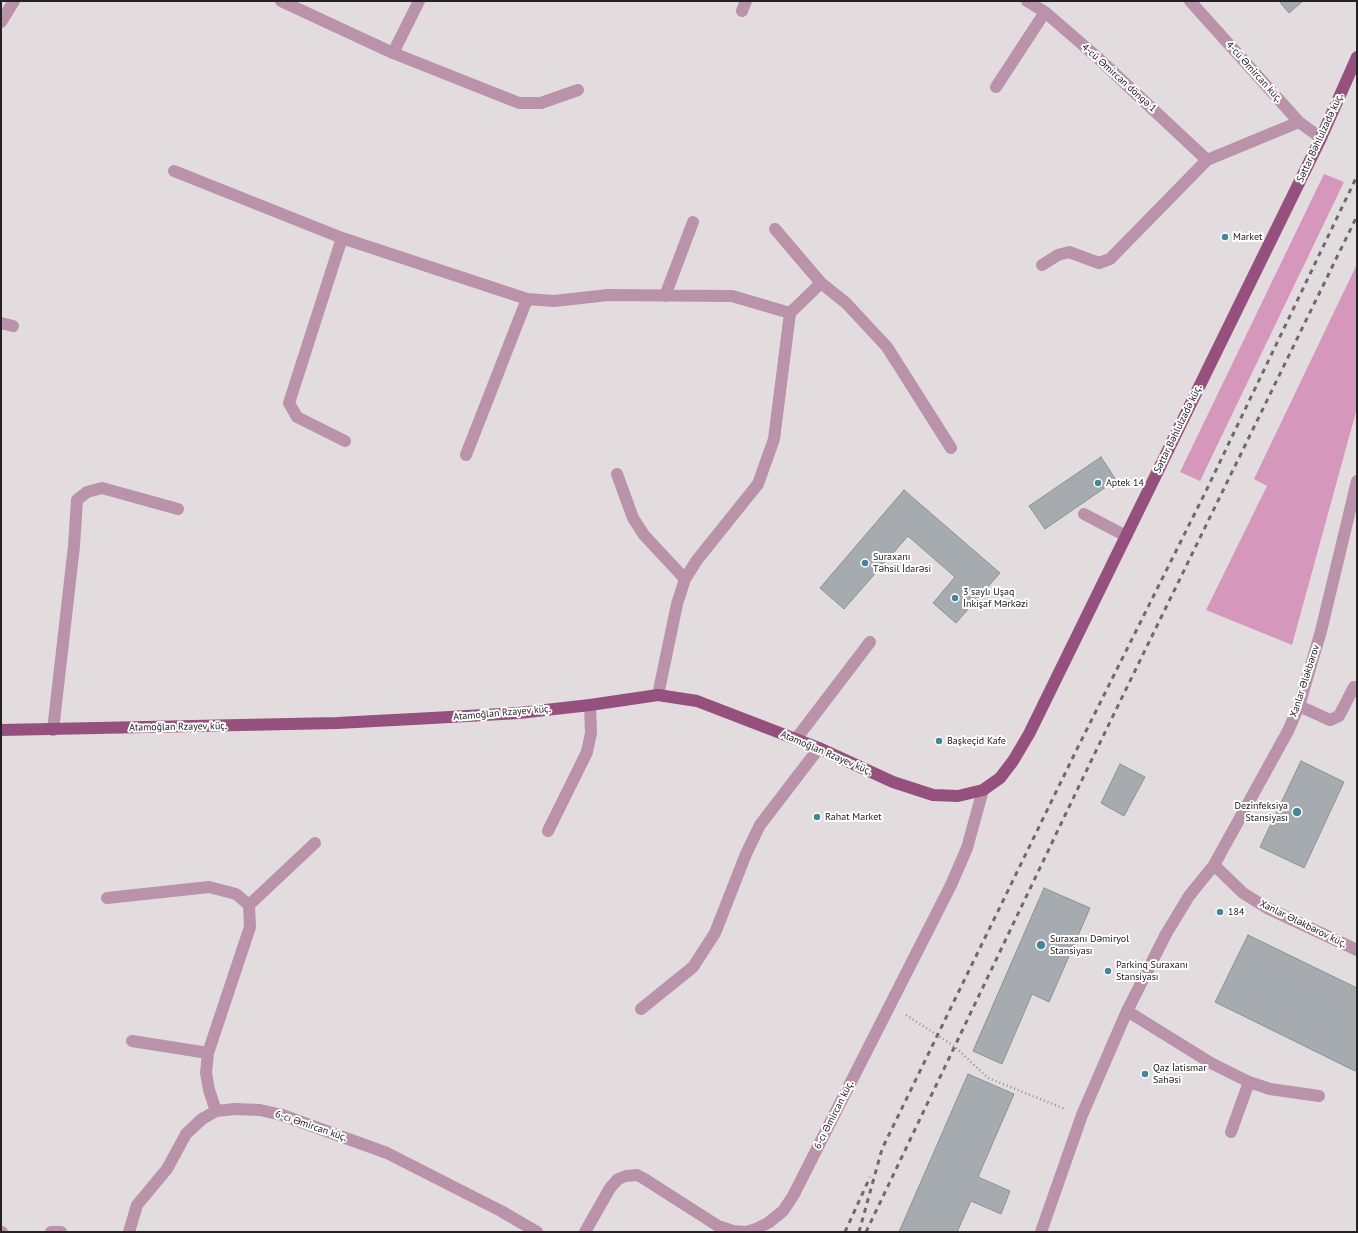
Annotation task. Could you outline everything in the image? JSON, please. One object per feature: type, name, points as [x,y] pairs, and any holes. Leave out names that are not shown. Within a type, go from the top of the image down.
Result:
[{"type":"main road","name":"Səttar Bəhlulzadə küç.","points":[[983,790],[1000,778],[1013,761],[1028,734],[1321,138],[1357,57]]},
{"type":"main road","name":"Atamoğlan Rzayev küç.","points":[[1,730],[337,723],[519,713],[590,705],[658,694],[697,701],[819,748],[893,782],[933,795],[958,796],[983,790]]},
{"type":"street","points":[[1,22],[14,1]]},
{"type":"street","points":[[281,1],[394,53],[519,103],[541,103],[578,90]]},
{"type":"street","points":[[394,53],[419,1]]},
{"type":"street","name":"4-cü Əmircan döngə 1","points":[[1027,1],[1045,12],[1098,58],[1207,160]]},
{"type":"street","name":"4-cü Əmircan küç.","points":[[1190,1],[1299,122],[1321,138]]},
{"type":"street","points":[[996,87],[1045,12]]},
{"type":"street","points":[[1042,265],[1058,255],[1069,252],[1099,263],[1110,259],[1207,160],[1299,122]]},
{"type":"street","points":[[174,171],[342,238],[527,299],[554,301],[608,294],[732,296],[790,313]]},
{"type":"street","points":[[665,296],[693,222]]},
{"type":"street","points":[[775,229],[821,283],[846,303],[887,347],[951,448]]},
{"type":"street","points":[[342,238],[289,403],[297,417],[345,440]]},
{"type":"street","points":[[658,694],[677,604],[685,579],[697,560],[758,484],[774,439],[790,313],[821,283]]},
{"type":"street","points":[[466,455],[527,299]]},
{"type":"street","points":[[1,323],[13,326]]},
{"type":"street","points":[[617,474],[633,518],[644,535],[685,579]]},
{"type":"street","name":"Xanlar Ələkbərov","points":[[1041,1232],[1082,1115],[1127,1011],[1166,934],[1189,896],[1214,865],[1284,738],[1299,706],[1321,631],[1357,481]]},
{"type":"street","points":[[52,730],[74,546],[77,500],[87,492],[102,488],[178,509]]},
{"type":"street","points":[[1084,514],[1126,536]]},
{"type":"street","points":[[796,739],[870,642]]},
{"type":"street","points":[[1299,706],[1330,720],[1339,716],[1354,687]]},
{"type":"street","points":[[548,831],[587,752],[591,733],[590,705]]},
{"type":"street","points":[[641,1009],[693,967],[715,933],[746,854],[760,825],[819,748]]},
{"type":"street","name":"6-cı Əmircan küç.","points":[[585,1232],[610,1188],[618,1180],[637,1176],[718,1226],[733,1232],[746,1232],[767,1228],[783,1211],[793,1196],[951,885],[967,848],[983,790]]},
{"type":"street","points":[[249,905],[315,843]]},
{"type":"street","name":"Xanlar Ələkbərov küç.","points":[[1214,865],[1243,893],[1267,908],[1357,950]]},
{"type":"street","points":[[107,898],[208,887],[236,894],[249,905],[250,927],[208,1053],[206,1073],[209,1090],[216,1111]]},
{"type":"street","points":[[1127,1011],[1211,1063],[1249,1082],[1270,1089],[1319,1096]]},
{"type":"street","points":[[132,1041],[208,1053]]},
{"type":"street","points":[[1231,1132],[1249,1082]]},
{"type":"street","name":"6-cı Əmircan küç.","points":[[129,1232],[137,1205],[167,1169],[186,1134],[202,1119],[216,1111],[235,1108],[260,1110],[295,1120],[387,1153],[501,1211],[537,1232]]},
{"type":"street","points":[[51,1232],[62,1232]]},
{"type":"path","points":[[890,1005],[954,1046],[988,1078],[1082,1115]]},
{"type":"shaded area","points":[[1324,174],[1344,182],[1200,481],[1180,472]]},
{"type":"shaded area","points":[[1357,264],[1357,408],[1292,645],[1206,610],[1267,486],[1254,479]]},
{"type":"building","points":[[1279,1],[1303,1],[1289,13]]},
{"type":"building","points":[[1101,457],[1116,480],[1045,529],[1029,506]]},
{"type":"building","points":[[904,490],[1000,573],[956,623],[933,603],[955,577],[908,536],[844,609],[820,588]]},
{"type":"building","points":[[1301,761],[1344,782],[1304,868],[1260,847]]},
{"type":"building","points":[[1120,764],[1145,777],[1124,816],[1101,803]]},
{"type":"building","points":[[1044,888],[1090,908],[1049,1002],[1032,994],[1002,1064],[973,1051]]},
{"type":"building","points":[[1248,935],[1357,988],[1357,1067],[1355,1071],[1215,1002]]},
{"type":"building","points":[[968,1074],[1014,1094],[978,1177],[1010,1191],[1001,1214],[971,1201],[957,1232],[899,1232]]},
{"type":"railway","points":[[859,1232],[882,1149],[1076,751],[1205,493],[1357,176]]},
{"type":"railway","points":[[866,1232],[1091,761],[1357,216]]},
{"type":"railway","points":[[845,1232],[870,1177]]},
{"type":"place","name":"Market","points":[[1225,237]]},
{"type":"place","name":"Aptek 14","points":[[1098,483]]},
{"type":"place","name":"Suraxanı Təhsil İdarəsi","points":[[865,563]]},
{"type":"place","name":"3 saylı Uşaq İnkişaf Mərkəzi","points":[[955,598]]},
{"type":"place","name":"Başkeçid Kafe","points":[[939,741]]},
{"type":"place","name":"Dezinfeksiya Stansiyası","points":[[1297,812]]},
{"type":"place","name":"Rahat Market","points":[[817,817]]},
{"type":"place","name":"184","points":[[1220,912]]},
{"type":"place","name":"Suraxanı Dəmiryol Stansiyası","points":[[1041,945]]},
{"type":"place","name":"Parkinq Suraxanı Stansiyası","points":[[1108,971]]},
{"type":"place","name":"Qaz İatismar Sahəsi","points":[[1145,1074]]}]
